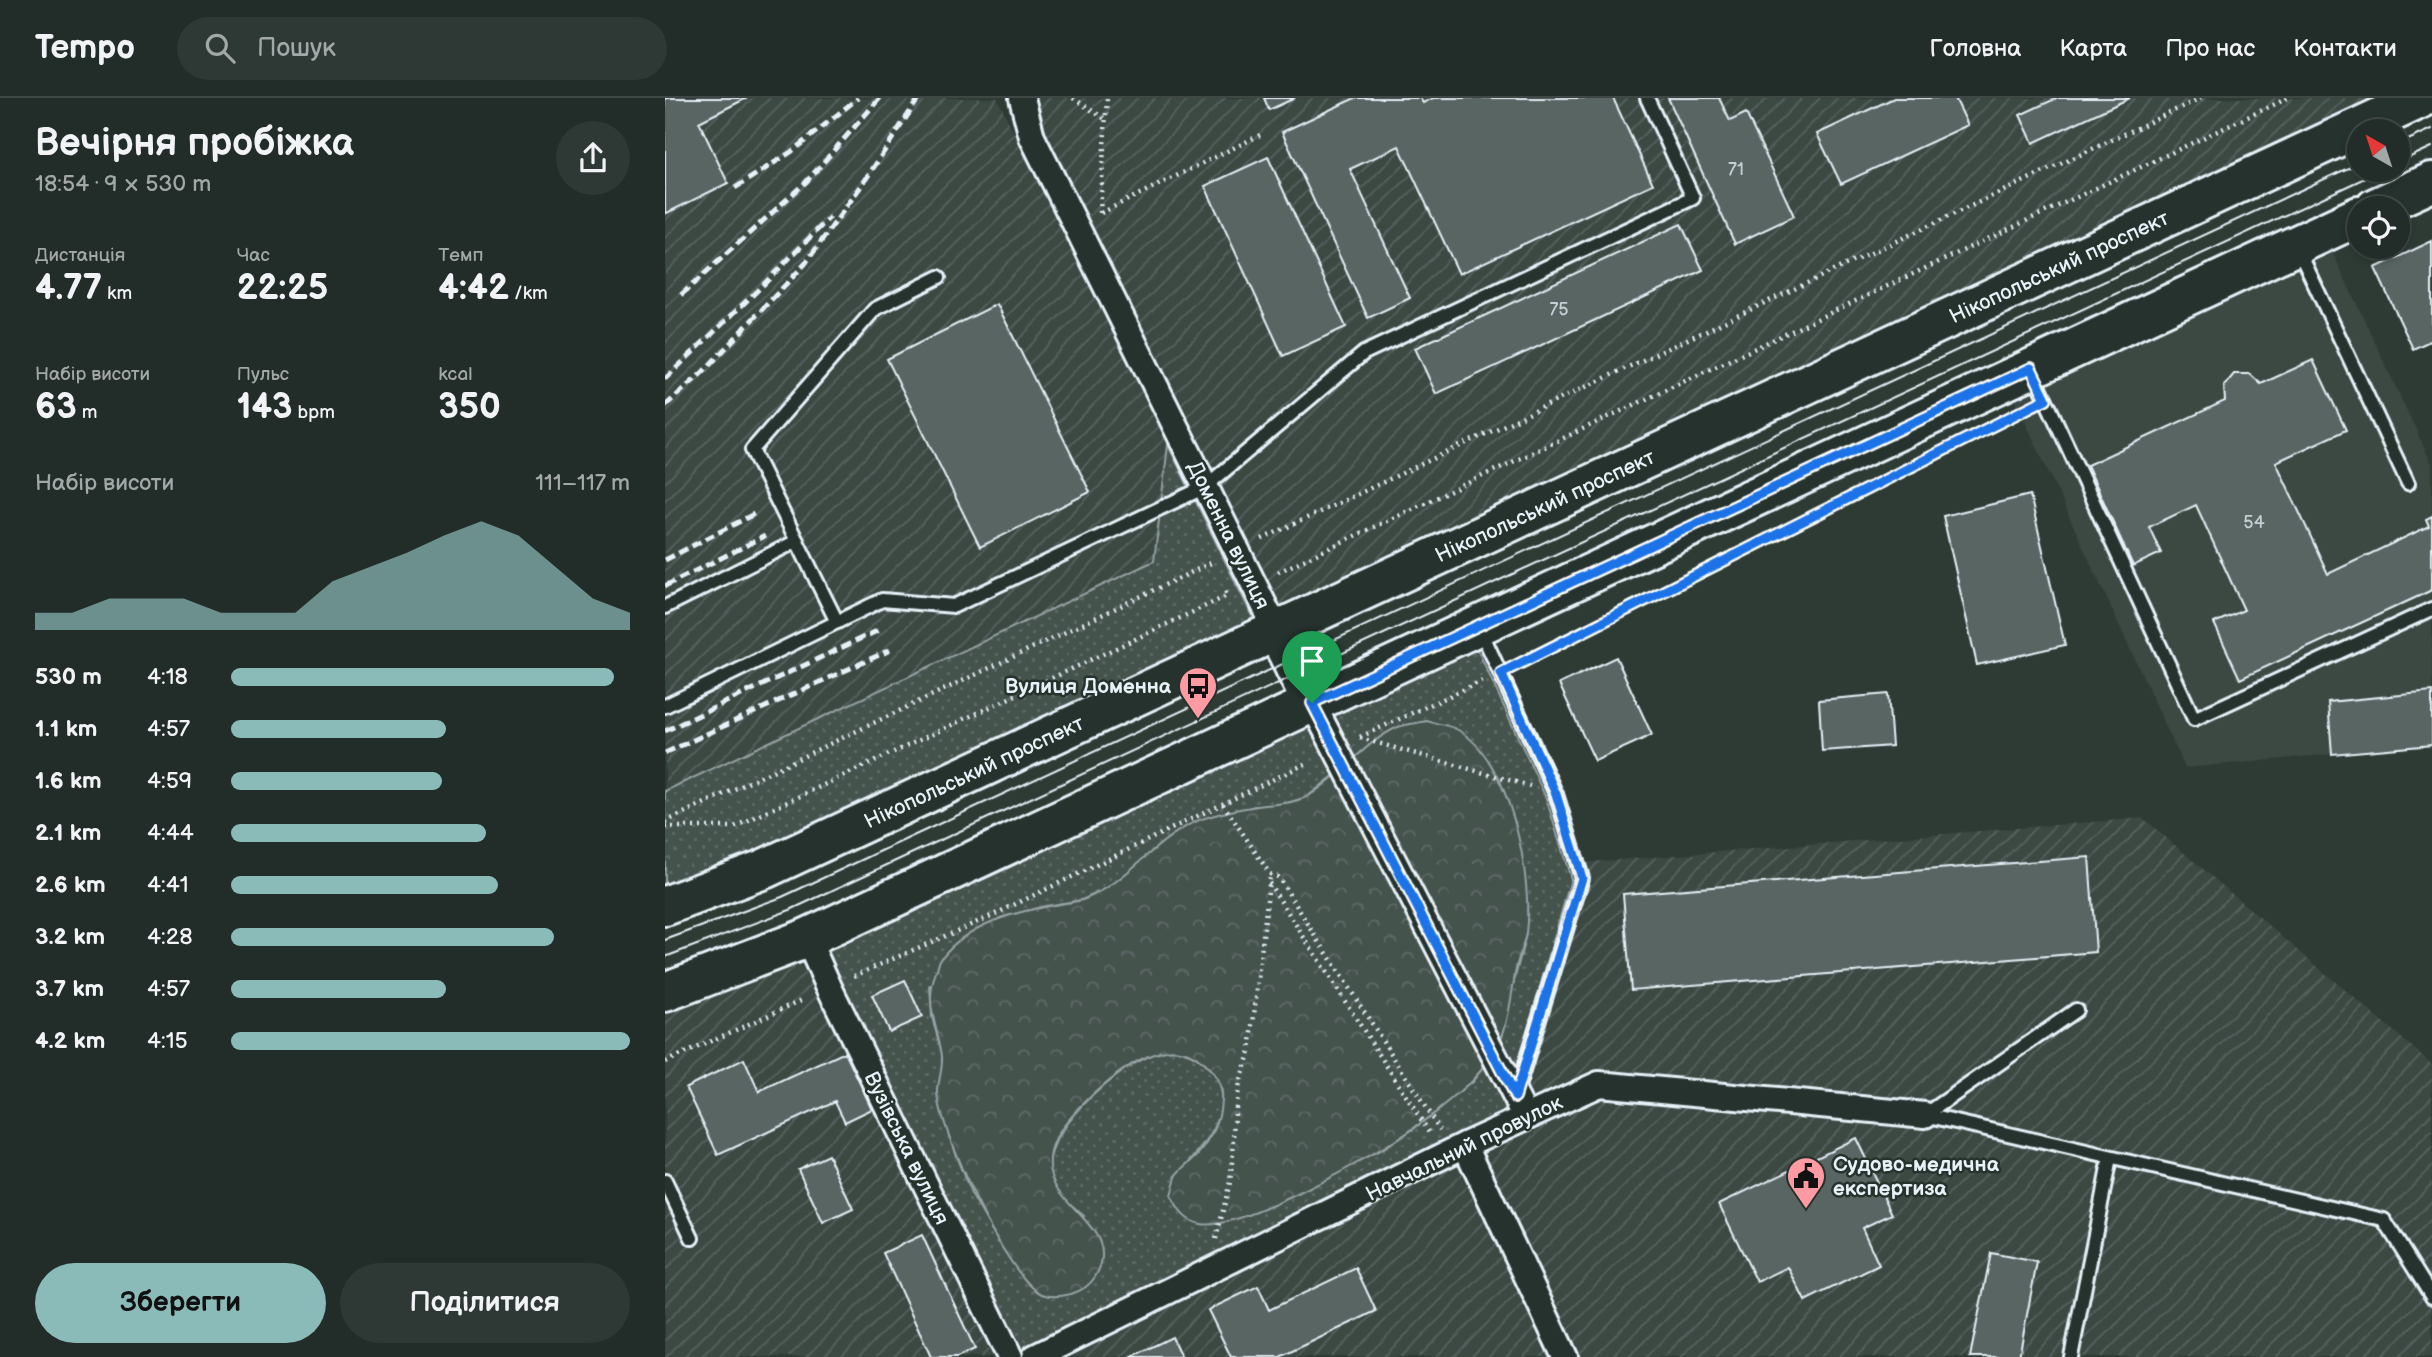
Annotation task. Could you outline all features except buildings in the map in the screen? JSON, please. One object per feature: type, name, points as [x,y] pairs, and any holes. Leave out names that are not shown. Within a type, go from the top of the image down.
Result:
[{"type":"main road","name":"Нікопольський проспект","points":[[665,906],[764,869],[2422,98]]},
{"type":"main road","points":[[2401,196],[2432,182]]},
{"type":"main road","points":[[665,992],[807,938],[2347,222]]},
{"type":"main road","name":"Доменна вулиця","points":[[1277,631],[1312,703]]},
{"type":"street","name":"Доменна вулиця","points":[[1022,98],[1032,137],[1277,631]]},
{"type":"street","name":"Доменна вулиця","points":[[1312,703],[1520,1107]]},
{"type":"street","name":"Вузівська вулиця","points":[[807,938],[1010,1357]]},
{"type":"street","name":"Навчальний провулок","points":[[1035,1357],[1454,1151],[1520,1107],[1599,1084],[1925,1115]]},
{"type":"street","points":[[1454,1151],[1565,1357]]},
{"type":"lane","points":[[665,706],[881,600],[954,606],[1205,487],[1364,353],[1693,198],[1647,98]]},
{"type":"lane","points":[[2297,245],[2408,483]]},
{"type":"lane","points":[[837,622],[752,450],[875,309],[939,277]]},
{"type":"lane","points":[[2031,368],[2194,719],[2432,608]]},
{"type":"lane","points":[[665,607],[797,541]]},
{"type":"lane","points":[[1478,625],[1556,794],[1582,878],[1520,1107]]},
{"type":"lane","points":[[1925,1115],[2076,1010]]},
{"type":"lane","points":[[1925,1115],[2384,1220],[2432,1297]]},
{"type":"lane","points":[[2071,1357],[2110,1158]]},
{"type":"lane","points":[[665,1181],[692,1238]]},
{"type":"path","points":[[1073,98],[1106,120]]},
{"type":"path","points":[[1107,98],[1100,213],[1261,135]]},
{"type":"path","points":[[1262,539],[2201,98]]},
{"type":"path","points":[[1278,572],[2288,98]]},
{"type":"path","points":[[1556,794],[1359,738],[1501,673],[1959,443]]},
{"type":"path","points":[[665,824],[1211,563]]},
{"type":"path","points":[[665,824],[734,827],[1227,596]]},
{"type":"path","points":[[665,1062],[1004,910],[1309,762]]},
{"type":"path","points":[[1223,804],[1270,874],[1277,877],[1454,1151]]},
{"type":"path","points":[[1206,1273],[1224,1214],[1230,1182],[1235,1107],[1239,1083],[1250,1051],[1270,874]]},
{"type":"path","points":[[1269,882],[1454,1151]]},
{"type":"shaded area","points":[[665,98],[997,98],[1168,445],[1154,561],[665,791]]},
{"type":"shaded area","points":[[1026,98],[2388,98],[1284,615]]},
{"type":"shaded area","points":[[2331,249],[2432,464],[2432,745],[2185,768],[2013,395]]},
{"type":"shaded area","points":[[2143,818],[2432,1064],[2432,1357],[665,1357],[665,1006],[814,948],[1566,864]]},
{"type":"green space","points":[[1168,445],[1258,628],[766,859],[665,888],[665,791],[1154,561]]},
{"type":"green space","points":[[1475,644],[1546,798],[1571,879],[1503,1115],[1020,1352],[823,944]],"holes":[[[1427,721],[1498,775],[1515,823],[1525,883],[1526,934],[1497,1049],[1472,1082],[1415,1128],[1380,1151],[1314,1185],[1176,1176],[1199,1151],[1217,1123],[1221,1093],[1216,1078],[1193,1055],[1175,1049],[1154,1053],[1135,1063],[1093,1095],[1061,1134],[1051,1153],[1049,1170],[1053,1184],[1062,1196],[1084,1216],[1042,1294],[1026,1281],[971,1194],[956,1156],[940,1105],[938,1090],[943,1070],[942,1053],[932,1017],[930,987],[1000,918],[1082,900],[1114,885],[1167,840],[1195,822],[1255,806],[1277,806],[1307,797],[1398,728]]]},
{"type":"green space","points":[[1427,721],[1458,730],[1476,745],[1492,766],[1505,793],[1522,852],[1526,882],[1526,933],[1506,1022],[1495,1051],[1479,1073],[1448,1102],[1373,1154],[1276,1204],[1219,1223],[1200,1224],[1186,1217],[1171,1196],[1177,1175],[1199,1154],[1215,1129],[1220,1107],[1219,1084],[1202,1062],[1186,1052],[1168,1051],[1149,1056],[1130,1066],[1111,1079],[1079,1109],[1067,1122],[1052,1149],[1051,1171],[1059,1189],[1098,1238],[1102,1256],[1095,1277],[1091,1283],[1071,1294],[1042,1294],[1028,1283],[1011,1262],[994,1234],[962,1169],[941,1111],[938,1092],[942,1056],[932,1013],[931,993],[941,959],[965,936],[991,922],[1020,912],[1081,900],[1100,892],[1166,840],[1195,822],[1231,811],[1303,799],[1387,733],[1401,726]]},
{"type":"tram line","points":[[2410,139],[2432,129]]},
{"type":"tram line","points":[[2410,157],[2432,147]]},
{"type":"tram line","points":[[665,940],[782,897],[2347,169]]},
{"type":"tram line","points":[[665,957],[790,910],[2356,182]]},
{"type":"railway","points":[[735,188],[791,152],[858,98]]},
{"type":"railway","points":[[681,295],[806,182],[880,98]]},
{"type":"railway","points":[[665,406],[703,372],[805,264],[864,182],[919,98]]},
{"type":"railway","points":[[665,379],[830,217]]},
{"type":"railway","points":[[665,560],[754,514]]},
{"type":"railway","points":[[665,586],[765,536]]},
{"type":"railway","points":[[665,731],[881,629]]},
{"type":"railway","points":[[665,753],[890,650]]},
{"type":"place","name":"Вулиця Доменна","points":[[1198,720]]},
{"type":"place","name":"Судово-медична експертиза","points":[[1806,1210]]},
{"type":"route","points":[[2031,368],[2046,399],[1501,673],[1556,794],[1582,878],[1515,1097],[1312,703],[2031,368]]}]
